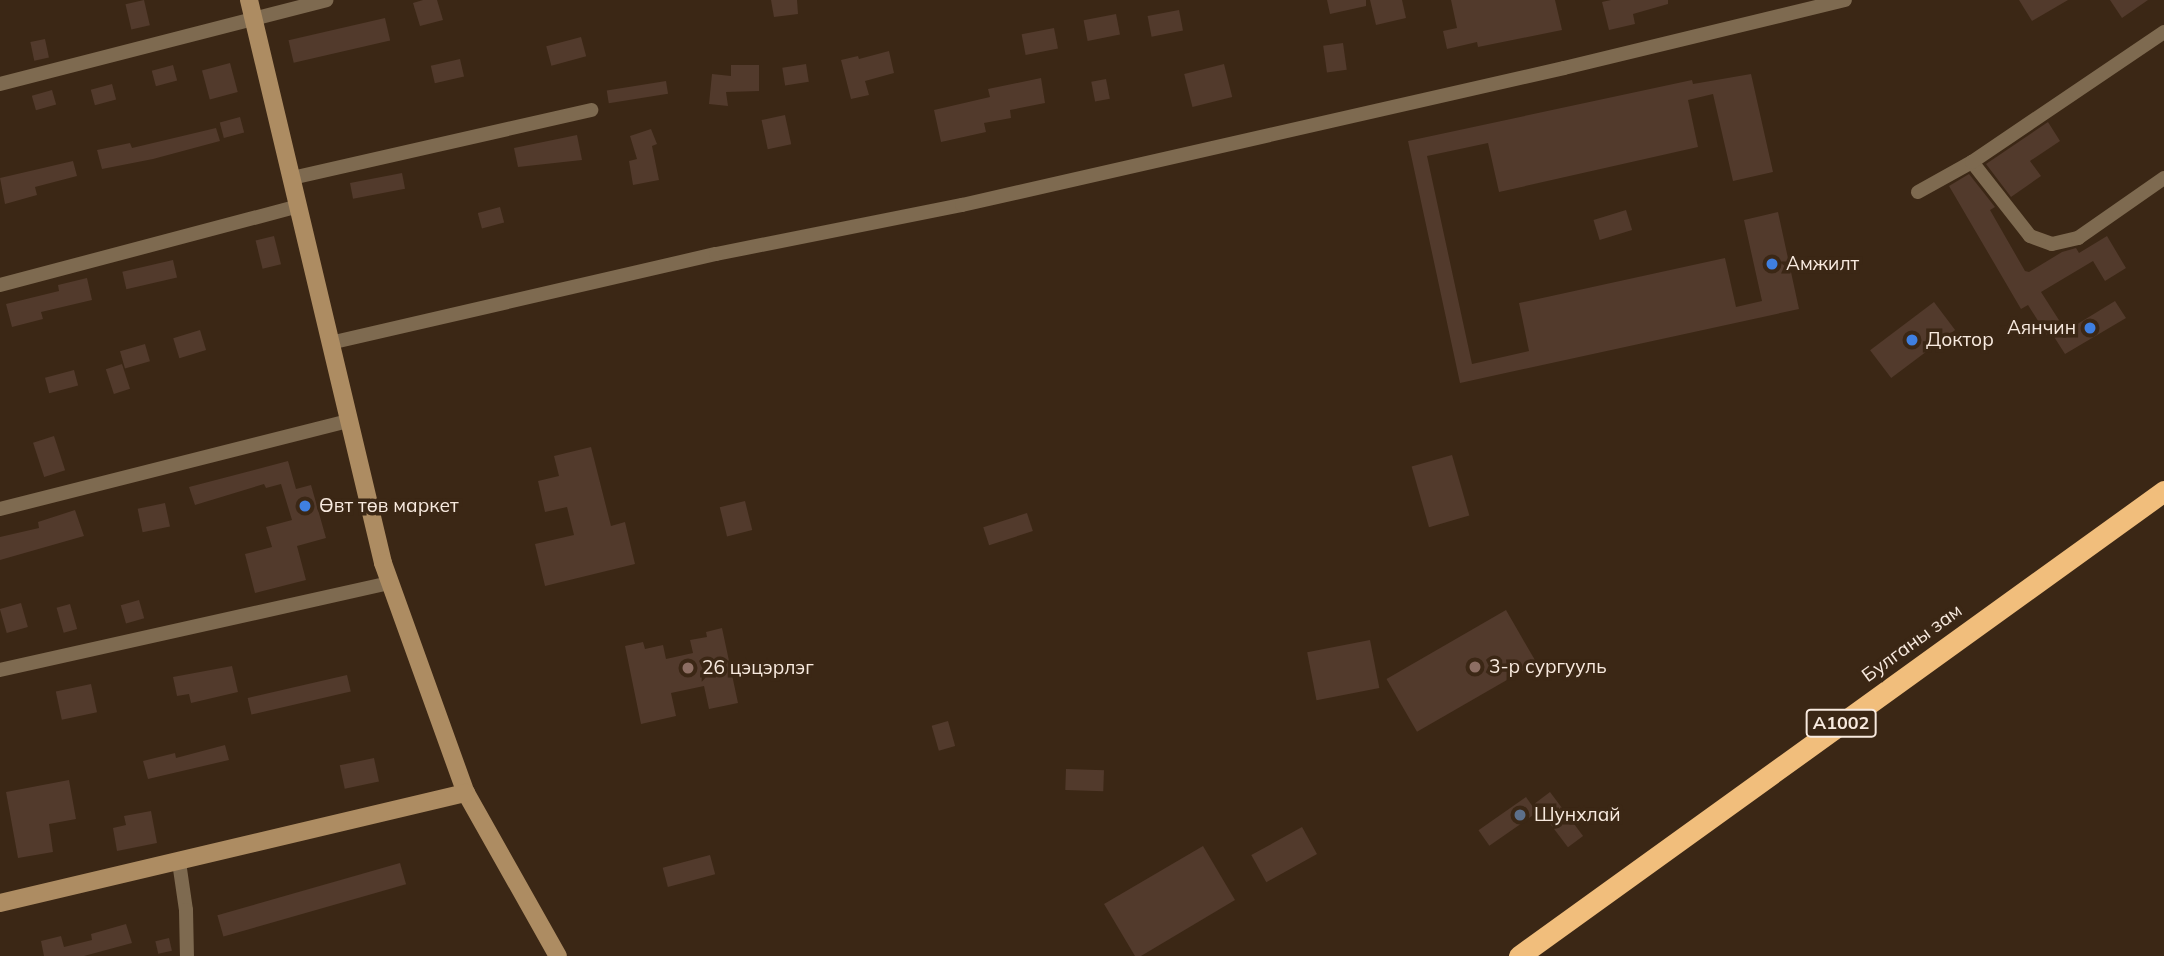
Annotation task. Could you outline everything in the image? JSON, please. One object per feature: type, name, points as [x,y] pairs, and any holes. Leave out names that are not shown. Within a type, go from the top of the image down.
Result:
[{"type":"highway","name":"Булганы зам","points":[[1518,956],[2164,491]]},
{"type":"main road","points":[[248,0],[390,583],[466,793],[558,956]]},
{"type":"main road","points":[[0,903],[466,793]]},
{"type":"street","points":[[0,84],[254,21],[326,0]]},
{"type":"street","points":[[330,343],[716,254],[988,199],[1551,71],[1845,0]]},
{"type":"street","points":[[1918,192],[1972,162],[2164,32]]},
{"type":"street","points":[[292,178],[591,110]]},
{"type":"street","points":[[1972,162],[2029,236],[2052,244],[2078,238],[2164,178]]},
{"type":"street","points":[[0,285],[299,206]]},
{"type":"street","points":[[0,509],[349,421]]},
{"type":"street","points":[[0,670],[390,583]]},
{"type":"street","points":[[179,862],[189,954]]},
{"type":"building","points":[[144,0],[150,25],[131,30],[125,4]]},
{"type":"building","points":[[437,0],[443,20],[420,26],[413,3]]},
{"type":"building","points":[[771,0],[797,0],[798,14],[774,17]]},
{"type":"building","points":[[1327,0],[1366,0],[1366,6],[1330,14]]},
{"type":"building","points":[[1370,0],[1402,0],[1406,18],[1376,25]]},
{"type":"building","points":[[1451,0],[1555,0],[1562,30],[1478,47],[1477,42],[1447,49],[1443,31],[1457,28]]},
{"type":"building","points":[[1668,0],[1668,4],[1633,14],[1635,24],[1609,30],[1602,2]]},
{"type":"building","points":[[2019,0],[2068,0],[2032,21]]},
{"type":"building","points":[[2110,0],[2148,0],[2122,18]]},
{"type":"building","points":[[1179,10],[1183,31],[1152,37],[1148,16]]},
{"type":"building","points":[[1116,14],[1120,35],[1088,41],[1084,20]]},
{"type":"building","points":[[385,18],[390,40],[294,63],[289,40]]},
{"type":"building","points":[[1054,28],[1058,49],[1026,55],[1022,34]]},
{"type":"building","points":[[581,37],[586,56],[551,66],[546,46]]},
{"type":"building","points":[[45,39],[49,58],[34,61],[30,42]]},
{"type":"building","points":[[1343,43],[1347,70],[1327,73],[1323,46]]},
{"type":"building","points":[[889,51],[894,73],[865,81],[869,95],[851,99],[841,60],[858,56],[859,59]]},
{"type":"building","points":[[460,59],[464,77],[435,83],[431,66]]},
{"type":"building","points":[[230,63],[238,92],[210,99],[202,71]]},
{"type":"building","points":[[806,64],[809,82],[785,86],[782,68]]},
{"type":"building","points":[[1224,64],[1232,97],[1192,107],[1184,74]]},
{"type":"building","points":[[173,65],[177,80],[156,86],[152,71]]},
{"type":"building","points":[[731,65],[759,65],[759,91],[726,92],[728,106],[709,104],[712,74],[731,76]]},
{"type":"building","points":[[1751,74],[1773,172],[1733,181],[1713,94],[1688,100],[1698,147],[1499,192],[1488,143],[1427,156],[1472,364],[1529,351],[1519,303],[1725,258],[1736,307],[1762,301],[1744,220],[1778,212],[1799,309],[1460,383],[1408,141],[1692,80],[1693,84]]},
{"type":"building","points":[[1041,78],[1045,103],[1010,110],[1011,118],[984,123],[986,132],[941,142],[934,110],[990,97],[988,89]]},
{"type":"building","points":[[1106,79],[1110,99],[1095,101],[1091,82]]},
{"type":"building","points":[[666,81],[668,94],[609,103],[607,90]]},
{"type":"building","points":[[112,84],[116,99],[95,105],[91,90]]},
{"type":"building","points":[[52,90],[56,104],[36,110],[32,96]]},
{"type":"building","points":[[785,115],[791,144],[768,149],[762,120]]},
{"type":"building","points":[[240,117],[244,132],[224,138],[220,122]]},
{"type":"building","points":[[2048,122],[2060,141],[2030,161],[2041,176],[2011,197],[1986,164]]},
{"type":"building","points":[[216,128],[220,141],[102,169],[97,150],[130,143],[132,148]]},
{"type":"building","points":[[651,129],[657,144],[652,146],[659,180],[633,185],[629,161],[637,159],[630,136]]},
{"type":"building","points":[[577,135],[582,160],[518,167],[514,148]]},
{"type":"building","points":[[73,161],[77,176],[35,187],[37,195],[5,204],[0,178]]},
{"type":"building","points":[[402,173],[405,189],[353,199],[350,183]]},
{"type":"building","points":[[1969,174],[1995,207],[1990,210],[2025,271],[2029,272],[2062,252],[2076,248],[2079,253],[2107,236],[2126,268],[2105,281],[2093,261],[2041,292],[2066,331],[2115,301],[2126,318],[2065,354],[2051,332],[2047,335],[2028,305],[2021,309],[1949,186]]},
{"type":"building","points":[[500,207],[504,222],[482,228],[478,213]]},
{"type":"building","points":[[1626,210],[1632,230],[1600,240],[1593,220]]},
{"type":"building","points":[[274,236],[281,264],[263,269],[256,241]]},
{"type":"building","points":[[173,260],[177,278],[126,289],[122,272]]},
{"type":"building","points":[[87,278],[92,300],[41,312],[43,319],[12,327],[6,304],[59,291],[58,285]]},
{"type":"building","name":"Доктор","points":[[1934,302],[1955,330],[1891,378],[1870,350]]},
{"type":"building","points":[[200,330],[206,350],[179,358],[173,338]]},
{"type":"building","points":[[145,344],[150,361],[125,368],[120,351]]},
{"type":"building","points":[[122,364],[130,389],[114,394],[106,369]]},
{"type":"building","points":[[74,370],[78,385],[49,393],[45,378]]},
{"type":"building","points":[[54,436],[65,470],[44,477],[33,443]]},
{"type":"building","points":[[591,447],[611,526],[625,522],[635,564],[545,586],[535,544],[574,535],[567,507],[545,512],[538,481],[559,476],[554,456]]},
{"type":"building","points":[[1452,455],[1469,516],[1429,527],[1412,467]]},
{"type":"building","points":[[288,461],[296,489],[311,485],[326,538],[297,546],[306,580],[255,593],[245,554],[272,547],[266,527],[292,520],[281,484],[266,488],[264,484],[195,505],[189,487]]},
{"type":"building","points":[[745,501],[752,530],[727,536],[720,507]]},
{"type":"building","points":[[165,503],[170,526],[143,532],[138,509]]},
{"type":"building","points":[[75,510],[84,536],[0,560],[0,537],[39,528],[38,522]]},
{"type":"building","points":[[1027,513],[1033,531],[989,545],[983,527]]},
{"type":"building","points":[[139,600],[144,618],[126,624],[121,605]]},
{"type":"building","points":[[21,603],[28,627],[7,633],[0,609]]},
{"type":"building","points":[[70,604],[77,629],[64,633],[57,608]]},
{"type":"building","points":[[1506,610],[1536,663],[1417,732],[1386,679]]},
{"type":"building","points":[[722,628],[738,703],[709,709],[704,686],[671,693],[676,716],[641,724],[625,646],[643,642],[645,649],[663,645],[666,659],[693,653],[690,640],[707,637],[706,632]]},
{"type":"building","points":[[1370,640],[1379,688],[1317,700],[1307,652]]},
{"type":"building","points":[[232,666],[238,692],[191,703],[189,694],[177,696],[173,677]]},
{"type":"building","points":[[347,675],[351,692],[251,715],[248,698]]},
{"type":"building","points":[[91,684],[97,712],[62,720],[56,691]]},
{"type":"building","points":[[948,721],[955,746],[939,751],[932,726]]},
{"type":"building","points":[[225,745],[229,760],[148,779],[143,761],[175,753],[176,758]]},
{"type":"building","points":[[374,758],[379,781],[345,789],[340,765]]},
{"type":"building","points":[[1066,769],[1104,770],[1103,791],[1065,790]]},
{"type":"building","points":[[69,780],[76,819],[49,824],[53,852],[18,858],[6,792]]},
{"type":"building","points":[[1550,792],[1583,836],[1568,847],[1535,803]]},
{"type":"building","points":[[1526,797],[1537,813],[1489,846],[1478,830]]},
{"type":"building","points":[[151,811],[157,843],[117,851],[113,828],[126,825],[124,816]]},
{"type":"building","points":[[1302,827],[1317,854],[1266,882],[1251,855]]},
{"type":"building","points":[[1203,846],[1235,900],[1141,956],[1135,956],[1104,904]]},
{"type":"building","points":[[710,855],[715,874],[668,887],[663,868]]},
{"type":"building","points":[[400,863],[406,884],[223,937],[217,915]]},
{"type":"building","points":[[126,924],[132,943],[84,956],[44,956],[41,941],[61,936],[64,947],[92,940],[91,934]]},
{"type":"building","points":[[169,938],[172,951],[158,954],[155,941]]},
{"type":"place","name":"Амжилт","points":[[1772,264]]},
{"type":"place","name":"Аянчин","points":[[2090,328]]},
{"type":"place","name":"Доктор","points":[[1912,340]]},
{"type":"place","name":"Өвт төв маркет","points":[[305,506]]},
{"type":"place","name":"3-р сургууль","points":[[1475,667]]},
{"type":"place","name":"26 цэцэрлэг","points":[[688,668]]},
{"type":"place","name":"Шунхлай","points":[[1520,815]]}]
